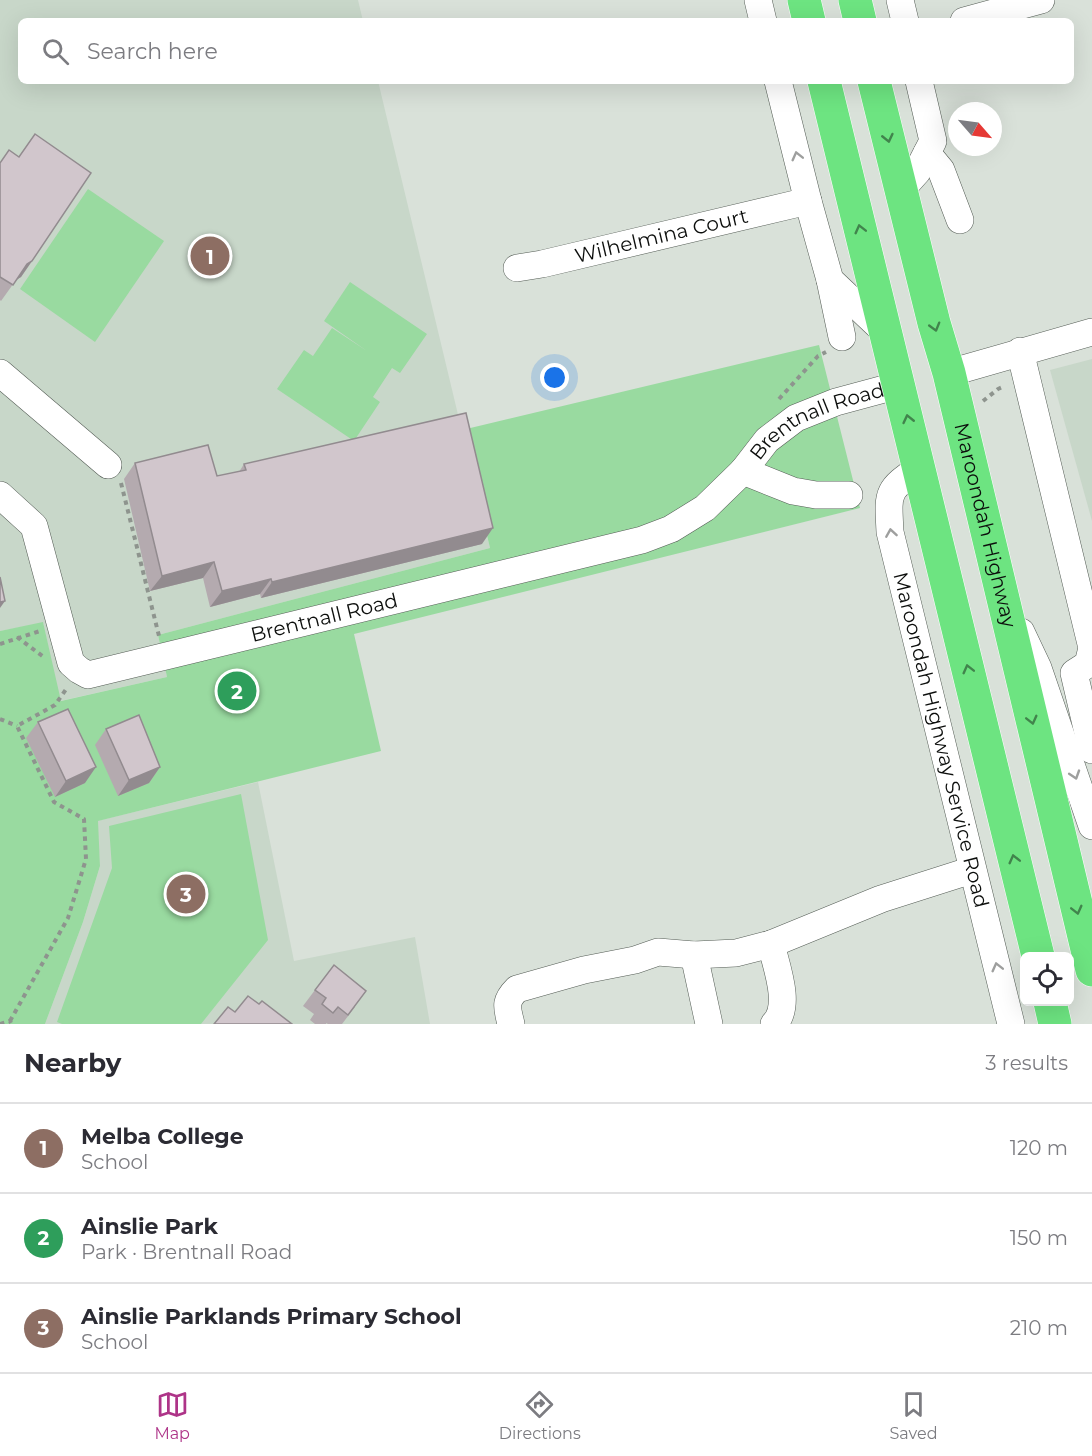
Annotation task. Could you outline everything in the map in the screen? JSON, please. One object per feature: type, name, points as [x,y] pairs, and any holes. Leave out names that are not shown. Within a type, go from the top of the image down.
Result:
[{"type":"highway","points":[[804,0],[808,18]]},
{"type":"highway","points":[[855,0],[859,18]]},
{"type":"highway","points":[[825,84],[1037,952]]},
{"type":"highway","name":"Maroondah Highway","points":[[875,84],[900,192],[949,373],[1092,970]]},
{"type":"highway","points":[[899,385],[949,373]]},
{"type":"highway","points":[[1051,1006],[1055,1024]]},
{"type":"street","points":[[758,0],[762,18]]},
{"type":"street","points":[[900,0],[904,18]]},
{"type":"street","points":[[975,18],[1041,0]]},
{"type":"street","points":[[779,84],[830,280],[838,344]]},
{"type":"street","points":[[900,192],[917,172],[933,141],[920,84]]},
{"type":"street","points":[[927,153],[941,170],[960,220]]},
{"type":"street","name":"Wilhelmina Court","points":[[517,268],[808,201]]},
{"type":"street","points":[[830,280],[886,333]]},
{"type":"street","points":[[949,373],[1092,332]]},
{"type":"street","points":[[1020,351],[1092,648],[1088,664],[1074,673],[1092,750]]},
{"type":"street","points":[[0,373],[108,465]]},
{"type":"street","name":"Brentnall Road","points":[[79,670],[88,675],[642,540],[671,529],[705,508],[743,471],[767,440],[796,418],[836,402],[899,385]]},
{"type":"street","name":"Maroondah Highway Service Road","points":[[919,468],[893,486],[889,504],[890,532],[1011,1024]]},
{"type":"street","name":"Brentnall Road","points":[[743,471],[793,490],[816,495],[849,495]]},
{"type":"street","points":[[0,495],[34,526],[71,663],[79,670]]},
{"type":"street","points":[[999,584],[1038,668],[1092,826]]},
{"type":"street","points":[[511,1024],[506,1007],[509,997],[517,989],[658,952],[694,955],[736,953],[771,944],[880,899],[972,870]]},
{"type":"street","points":[[771,944],[784,1002],[780,1018],[774,1024]]},
{"type":"street","points":[[694,955],[709,1024]]},
{"type":"path","points":[[773,406],[818,356],[838,344]]},
{"type":"path","points":[[108,465],[121,483],[165,657]]},
{"type":"path","points":[[0,644],[17,637],[62,626]]},
{"type":"path","points":[[17,726],[55,705],[79,670]]},
{"type":"path","points":[[0,719],[17,726],[54,802],[84,819],[86,859],[68,918],[11,1023],[0,1024]]},
{"type":"shaded area","points":[[0,0],[358,0],[362,18],[18,18],[18,84],[379,84],[490,548],[158,635],[167,677],[60,701],[43,623],[0,631]]},
{"type":"shaded area","points":[[1092,359],[1092,521],[1050,370]]},
{"type":"shaded area","points":[[258,782],[294,961],[415,937],[430,1024],[45,1024],[83,922],[100,866],[97,821]]},
{"type":"green space","points":[[88,189],[164,241],[95,342],[20,289]]},
{"type":"green space","points":[[350,282],[427,334],[400,373],[392,368],[373,397],[380,402],[354,441],[277,389],[304,350],[313,356],[332,328],[367,351],[324,321]]},
{"type":"green space","points":[[819,345],[860,508],[354,634],[381,751],[98,821],[100,866],[83,922],[45,1024],[0,1024],[0,631],[43,622],[61,701],[167,677],[158,635],[490,548],[462,430]]},
{"type":"green space","points":[[241,794],[268,940],[201,1024],[62,1024],[57,1022],[112,868],[109,826]]},
{"type":"building","points":[[35,134],[91,173],[32,261],[27,264],[13,285],[0,277],[0,163],[9,150],[19,157]]},
{"type":"building","points":[[466,413],[493,528],[272,582],[271,579],[222,591],[214,562],[162,576],[135,463],[208,445],[217,476],[246,470],[244,464]]},
{"type":"building","points":[[0,577],[5,601],[0,602]]},
{"type":"building","points":[[68,709],[96,767],[66,781],[38,722]]},
{"type":"building","points":[[139,715],[160,767],[129,780],[106,729]]},
{"type":"building","points":[[334,965],[366,991],[348,1015],[338,1007],[333,1013],[322,1004],[326,998],[315,990]]},
{"type":"building","points":[[248,996],[259,1004],[262,1001],[292,1024],[214,1024],[228,1007],[235,1012]]},
{"type":"place","name":"Melba College","points":[[210,256]]},
{"type":"place","name":"Ainslie Park","points":[[237,691]]},
{"type":"place","name":"Ainslie Parklands Primary School","points":[[186,894]]}]
